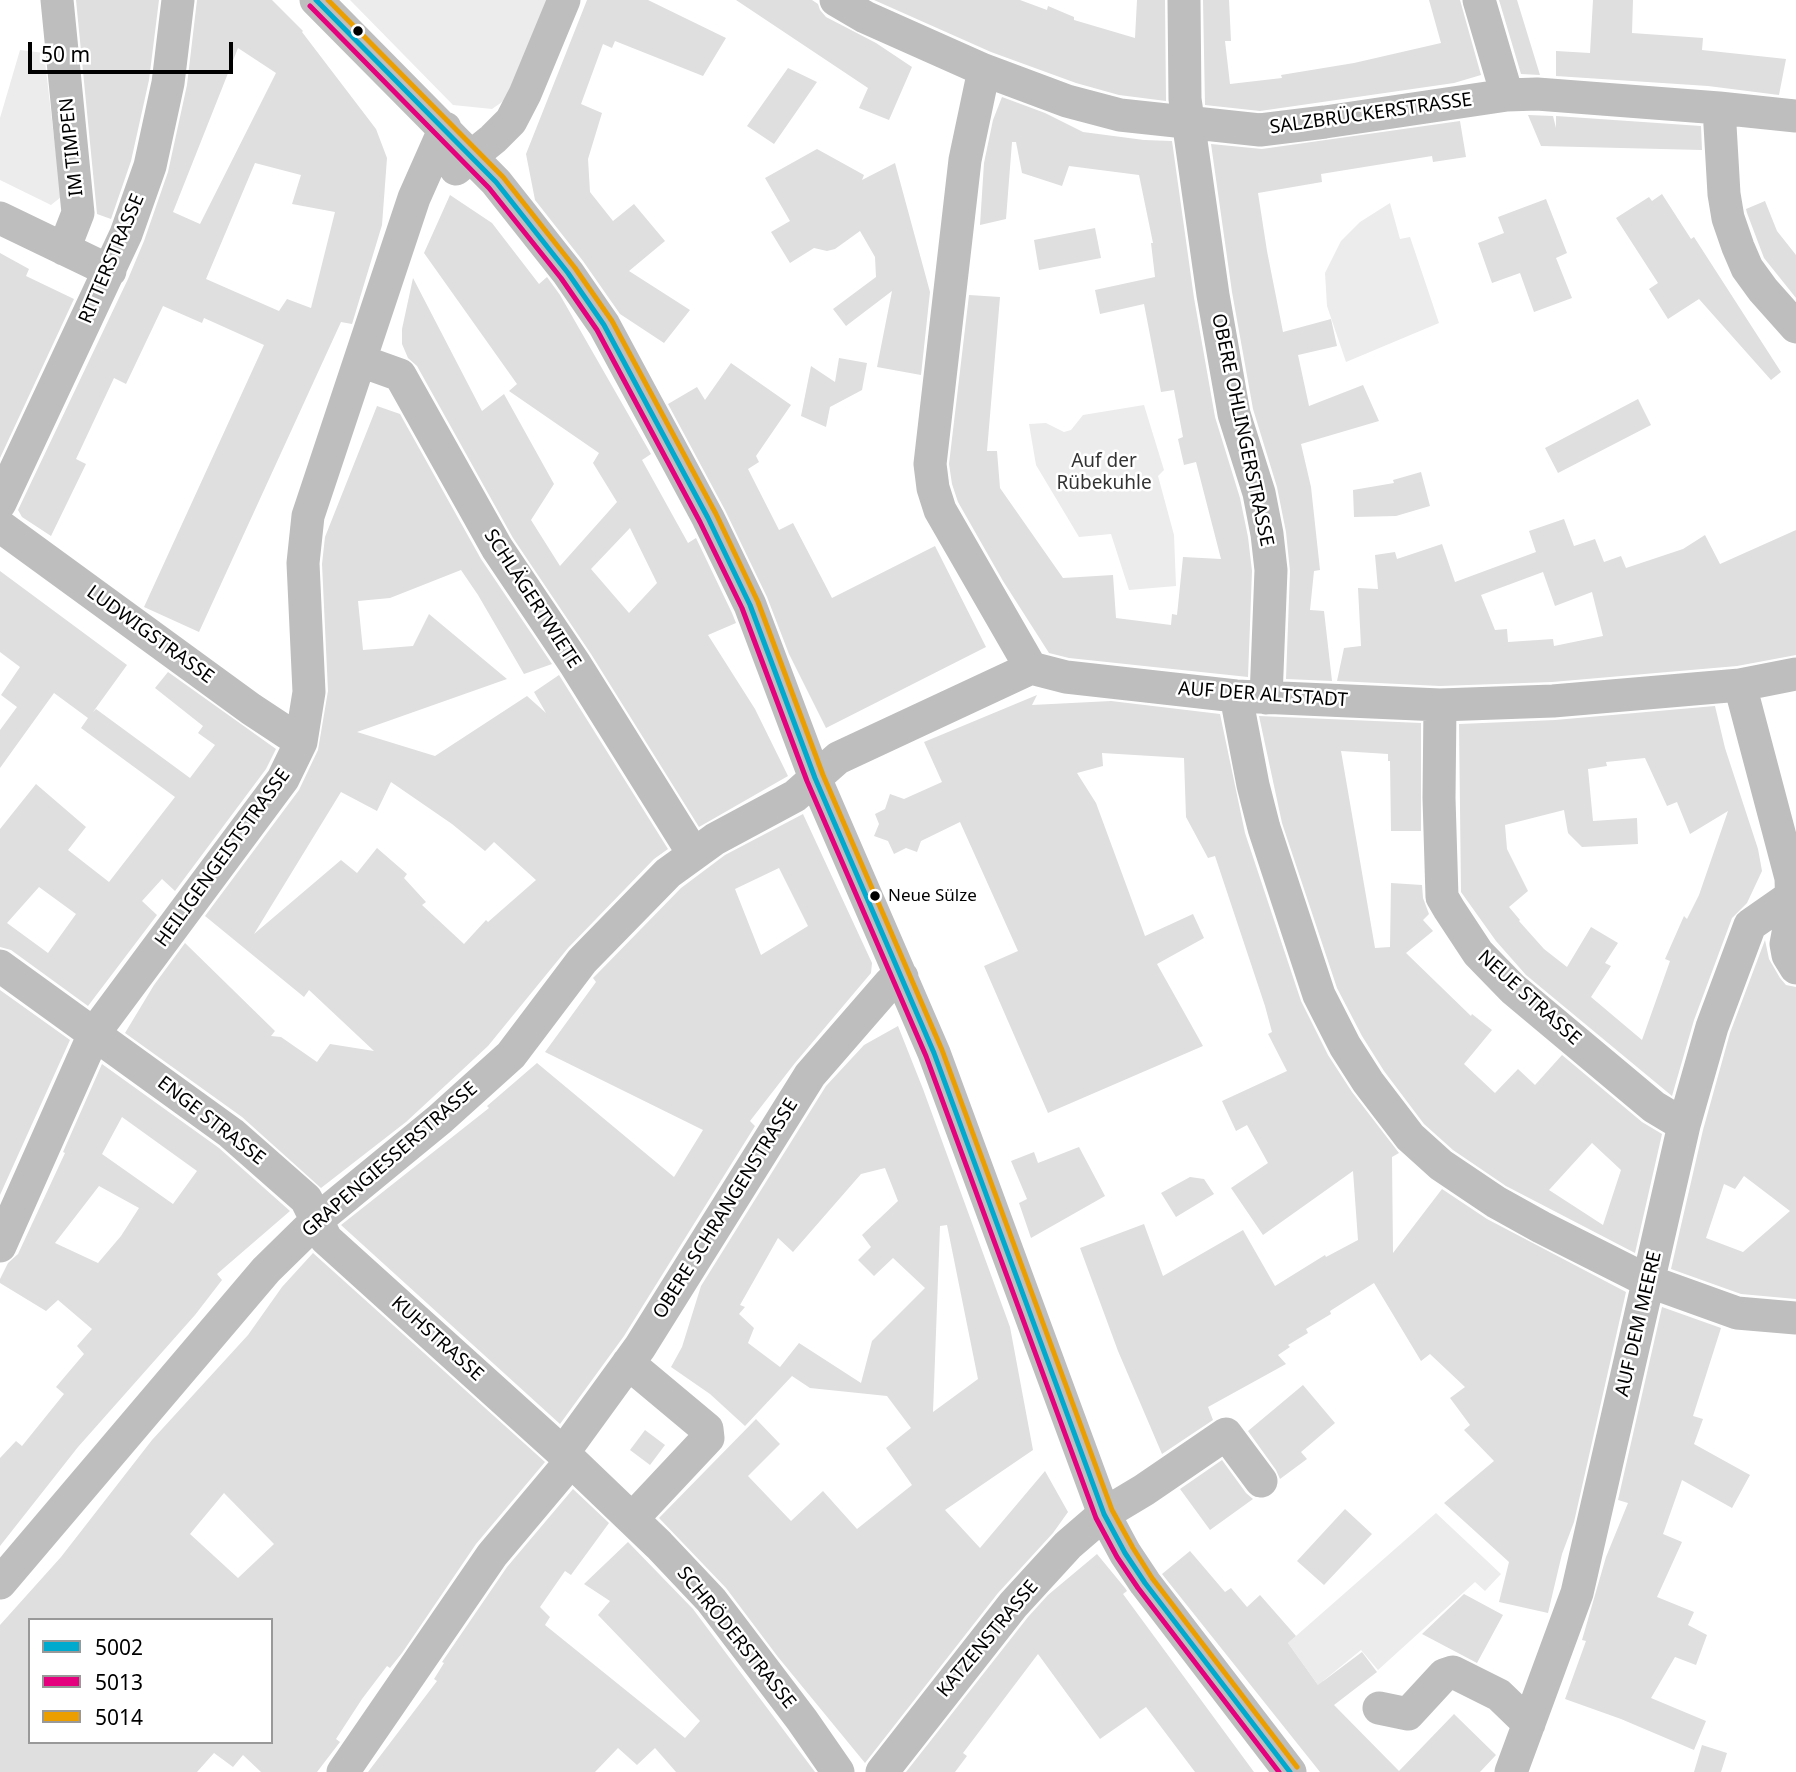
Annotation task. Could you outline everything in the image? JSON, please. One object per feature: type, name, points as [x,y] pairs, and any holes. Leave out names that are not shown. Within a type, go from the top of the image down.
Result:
[{"type":"street","name":"IM TIMPEN","points":[[57,0],[78,213],[64,249]]},
{"type":"street","name":"RITTERSTRASSE","points":[[0,503],[126,234],[150,166],[168,83],[178,0]]},
{"type":"street","points":[[316,0],[496,182],[558,259],[604,325],[708,518],[750,605],[793,722],[965,1134],[1104,1514],[1145,1583],[1290,1772]]},
{"type":"street","points":[[414,198],[472,157],[511,121],[564,0]]},
{"type":"street","name":"SALZBRÜCKERSTRASSE","points":[[836,0],[864,18],[984,71],[1067,101],[1120,115],[1260,130],[1507,95],[1537,94],[1719,107],[1796,116]]},
{"type":"street","name":"OBERE OHLINGERSTRASSE","points":[[1184,0],[1185,99],[1213,295],[1234,414],[1259,493],[1271,570],[1251,697],[1253,785],[1264,828],[1319,995],[1345,1046],[1368,1082],[1410,1137],[1460,1178],[1541,1227],[1648,1281],[1737,1313],[1796,1318]]},
{"type":"street","points":[[1479,0],[1507,95]]},
{"type":"street","points":[[816,778],[838,758],[1031,668],[940,510],[933,488],[930,464],[965,160],[984,71]]},
{"type":"street","points":[[1719,107],[1724,194],[1728,218],[1738,247],[1747,268],[1796,327]]},
{"type":"street","name":"HEILIGENGEISTSTRASSE","points":[[0,1246],[95,1032],[283,779],[301,742],[309,692],[303,564],[308,516],[414,198],[445,128]]},
{"type":"street","points":[[0,218],[110,271]]},
{"type":"street","name":"SCHLÄGERTWIETE","points":[[361,361],[400,376],[497,548],[575,664],[693,853]]},
{"type":"street","name":"LUDWIGSTRASSE","points":[[0,526],[251,709],[301,742]]},
{"type":"street","name":"AUF DER ALTSTADT","points":[[1031,668],[1066,677],[1251,697],[1440,705],[1553,701],[1740,685],[1796,674]]},
{"type":"street","points":[[1740,685],[1792,886],[1786,944],[1788,955],[1796,968]]},
{"type":"street","name":"NEUE STRASSE","points":[[1440,705],[1442,897],[1448,909],[1478,953],[1513,989],[1654,1107],[1684,1125]]},
{"type":"street","name":"GRAPENGIESSERSTRASSE","points":[[0,1583],[266,1270],[317,1220],[440,1119],[511,1055],[582,961],[668,873],[693,853],[795,796],[816,778]]},
{"type":"street","name":"AUF DEM MEERE","points":[[1511,1772],[1577,1593],[1684,1125],[1712,1027],[1750,925],[1792,886]]},
{"type":"street","name":"ENGE STRASSE","points":[[0,966],[95,1032],[231,1133],[306,1199],[317,1220]]},
{"type":"street","name":"OBERE SCHRANGENSTRASSE","points":[[343,1772],[492,1555],[567,1457],[810,1074],[890,983],[898,970]]},
{"type":"street","name":"KUHSTRASSE","points":[[317,1220],[326,1239],[567,1457]]},
{"type":"street","points":[[628,1363],[707,1429],[708,1438],[632,1519]]},
{"type":"street","name":"KATZENSTRASSE","points":[[882,1772],[1013,1605],[1068,1545],[1104,1514],[1144,1490],[1234,1424],[1261,1481]]},
{"type":"street","name":"SCHRÖDERSTRASSE","points":[[567,1457],[711,1600],[838,1772]]},
{"type":"street","points":[[1379,1708],[1408,1714],[1444,1675],[1453,1672],[1499,1695],[1529,1724]]},
{"type":"green space","points":[[350,0],[551,0],[516,83],[502,102],[492,109],[453,105]]},
{"type":"green space","points":[[20,50],[44,53],[61,197],[51,205],[0,180],[0,118]]},
{"type":"green space","points":[[1390,203],[1400,239],[1410,237],[1439,323],[1346,362],[1327,306],[1325,273],[1341,241],[1360,222]]},
{"type":"green space","name":"Auf der Rübekuhle","points":[[1144,405],[1164,470],[1158,476],[1174,535],[1176,586],[1129,590],[1111,534],[1079,537],[1036,465],[1029,424],[1046,423],[1064,432],[1071,430],[1083,415]]},
{"type":"green space","points":[[1436,1513],[1501,1574],[1485,1591],[1475,1582],[1378,1670],[1361,1650],[1323,1681],[1336,1698],[1331,1703],[1288,1643]]},
{"type":"building","points":[[76,0],[159,0],[149,80],[131,161],[111,219],[97,214]]},
{"type":"building","points":[[197,0],[272,0],[303,31],[376,129],[387,158],[382,225],[352,324],[341,322],[199,632],[144,607],[264,345],[204,318],[202,323],[163,306],[126,384],[114,378],[76,459],[86,464],[51,536],[22,517],[18,510],[144,241],[168,172],[187,85]],"holes":[[[238,48],[276,73],[200,224],[173,212]],[[255,163],[301,175],[292,204],[335,212],[311,308],[287,299],[279,311],[206,279]]]},
{"type":"building","points":[[587,0],[648,0],[726,38],[703,76],[615,41],[612,48],[603,44],[581,104],[602,113],[588,159],[590,192],[613,221],[634,204],[665,241],[629,271],[690,310],[664,343],[620,314],[535,200],[526,154]]},
{"type":"building","points":[[736,0],[812,0],[826,17],[876,43],[912,67],[889,120],[859,108],[868,88]]},
{"type":"building","points":[[874,0],[1020,0],[1047,10],[1048,6],[1074,17],[1074,20],[1135,38],[1137,0],[1165,0],[1166,101],[1119,95],[1076,83],[991,52]]},
{"type":"building","points":[[1203,0],[1229,0],[1231,41],[1225,41],[1230,84],[1282,78],[1281,75],[1354,63],[1441,43],[1429,0],[1460,0],[1481,75],[1454,83],[1260,111],[1205,105]]},
{"type":"building","points":[[1499,0],[1517,0],[1540,75],[1521,74]]},
{"type":"building","points":[[1593,0],[1633,0],[1632,33],[1703,38],[1702,50],[1786,59],[1779,95],[1708,86],[1556,76],[1556,51],[1590,53]]},
{"type":"building","points":[[788,68],[817,82],[774,144],[747,126]]},
{"type":"building","points":[[1002,97],[1045,113],[1083,132],[1172,141],[1194,298],[1215,417],[1240,498],[1248,537],[1252,571],[1248,677],[1069,658],[1049,653],[1003,581],[958,502],[949,464],[969,295],[1000,297],[987,451],[997,451],[1000,488],[1063,578],[1113,575],[1116,618],[1171,625],[1172,614],[1177,615],[1183,557],[1221,559],[1196,462],[1184,465],[1178,439],[1183,437],[1174,390],[1161,392],[1144,304],[1100,314],[1095,290],[1155,277],[1153,243],[1139,175],[1069,166],[1062,186],[1022,173],[1016,142],[1012,142],[1006,219],[980,225],[984,163],[993,120]]},
{"type":"building","points":[[1528,115],[1553,116],[1556,128],[1556,116],[1701,126],[1702,150],[1541,146]]},
{"type":"building","points":[[1460,121],[1466,157],[1433,162],[1432,156],[1321,174],[1322,182],[1258,193],[1283,332],[1331,319],[1337,346],[1298,355],[1309,406],[1363,385],[1379,421],[1301,444],[1311,487],[1320,570],[1314,571],[1310,610],[1324,611],[1332,681],[1286,679],[1290,571],[1286,532],[1277,487],[1253,409],[1232,292],[1211,144],[1262,149]]},
{"type":"building","points":[[817,149],[864,175],[862,180],[895,163],[930,292],[921,375],[877,367],[892,291],[846,326],[833,309],[876,277],[875,257],[860,231],[835,249],[827,251],[814,248],[790,263],[771,232],[790,221],[765,178]]},
{"type":"building","points":[[1662,194],[1691,239],[1694,237],[1781,372],[1771,380],[1699,299],[1668,319],[1649,289],[1658,283],[1616,218],[1649,197],[1652,201]]},
{"type":"building","points":[[450,195],[492,223],[539,284],[547,277],[560,295],[651,454],[642,460],[688,543],[696,538],[732,613],[736,623],[708,635],[755,709],[788,776],[699,827],[591,654],[513,538],[417,366],[408,358],[402,344],[402,329],[413,278],[482,411],[504,394],[554,484],[531,520],[560,566],[617,502],[593,463],[599,453],[509,391],[517,384],[424,253]],"holes":[[[630,528],[657,583],[629,613],[591,569]]]},
{"type":"building","points":[[1546,199],[1567,253],[1556,258],[1572,298],[1534,312],[1520,273],[1492,283],[1478,243],[1504,233],[1498,217]]},
{"type":"building","points":[[1765,201],[1777,231],[1796,255],[1796,298],[1764,258],[1747,213],[1746,209]]},
{"type":"building","points":[[1095,228],[1101,258],[1039,270],[1034,240]]},
{"type":"building","points":[[0,253],[29,269],[26,276],[74,299],[0,458]]},
{"type":"building","points":[[839,358],[867,363],[862,390],[830,407],[826,427],[801,416],[811,366],[835,382]]},
{"type":"building","points":[[731,363],[791,405],[756,456],[759,462],[748,469],[779,530],[793,523],[832,598],[935,546],[986,647],[826,728],[789,654],[767,597],[725,510],[668,404],[697,387],[705,400]]},
{"type":"building","points":[[1638,399],[1651,425],[1558,473],[1545,448]]},
{"type":"building","points":[[377,406],[400,414],[481,559],[552,664],[524,674],[461,570],[390,598],[358,601],[363,650],[413,646],[429,614],[507,679],[357,732],[435,756],[527,696],[546,713],[534,692],[559,675],[668,849],[654,859],[568,948],[488,1046],[406,1122],[321,1188],[242,1117],[125,1033],[154,985],[185,943],[275,1031],[271,1036],[281,1037],[317,1062],[330,1044],[374,1051],[309,990],[304,997],[205,916],[299,790],[318,750],[328,691],[322,564],[325,537]],"holes":[[[391,782],[452,824],[485,851],[494,842],[536,880],[488,922],[486,920],[464,944],[422,905],[426,902],[404,878],[407,874],[377,848],[357,873],[341,860],[254,934],[341,792],[377,811]]]},
{"type":"building","points":[[1421,472],[1430,506],[1396,516],[1354,517],[1353,490],[1394,483],[1393,480]]},
{"type":"building","points":[[1564,519],[1574,546],[1595,539],[1604,562],[1621,556],[1626,568],[1683,549],[1705,535],[1720,564],[1796,530],[1796,655],[1737,666],[1552,682],[1440,686],[1337,681],[1344,648],[1361,646],[1358,588],[1378,589],[1375,555],[1395,552],[1397,559],[1442,544],[1455,582],[1536,552],[1529,531]],"holes":[[[1543,572],[1555,606],[1592,592],[1603,636],[1554,646],[1553,639],[1508,642],[1507,629],[1495,630],[1481,595]]]},
{"type":"building","points":[[0,571],[127,665],[93,712],[96,709],[190,778],[215,745],[198,733],[203,726],[155,688],[168,672],[276,749],[266,769],[175,891],[162,879],[142,901],[157,915],[88,1006],[11,950],[0,947],[0,829],[36,784],[86,827],[68,850],[109,882],[175,797],[81,728],[88,718],[54,693],[0,768],[0,730],[17,707],[1,695],[20,667],[0,652]],"holes":[[[39,887],[76,914],[48,953],[7,923]]]},
{"type":"building","points":[[1037,695],[1032,705],[1111,701],[1220,714],[1245,833],[1301,1001],[1328,1055],[1352,1092],[1399,1153],[1392,1157],[1393,1253],[1442,1189],[1487,1219],[1626,1292],[1574,1522],[1562,1554],[1548,1613],[1499,1602],[1509,1562],[1444,1503],[1494,1461],[1464,1430],[1470,1425],[1450,1398],[1465,1387],[1430,1354],[1421,1361],[1374,1283],[1330,1311],[1331,1314],[1306,1329],[1308,1333],[1288,1345],[1290,1347],[1278,1355],[1286,1364],[1208,1407],[1213,1420],[1162,1454],[1118,1351],[1080,1248],[1144,1224],[1163,1276],[1243,1230],[1275,1286],[1325,1255],[1326,1257],[1358,1240],[1353,1171],[1263,1235],[1231,1188],[1268,1163],[1247,1125],[1236,1131],[1222,1101],[1287,1071],[1268,1034],[1272,1032],[1265,1006],[1215,856],[1208,858],[1186,817],[1184,758],[1102,753],[1103,766],[1077,773],[1096,803],[1145,936],[1193,914],[1204,938],[1157,964],[1203,1046],[1048,1113],[984,966],[1018,951],[960,822],[921,841],[917,852],[906,848],[894,854],[888,841],[874,836],[879,824],[875,814],[885,809],[890,794],[904,799],[942,782],[924,742]]},
{"type":"building","points":[[1715,706],[1725,748],[1758,849],[1762,871],[1747,903],[1732,918],[1694,1020],[1672,1096],[1526,975],[1496,941],[1461,892],[1459,724],[1555,720]],"holes":[[[1645,758],[1667,806],[1677,802],[1690,834],[1728,811],[1699,895],[1687,919],[1684,916],[1665,959],[1670,961],[1642,1040],[1591,997],[1611,966],[1605,963],[1618,943],[1591,927],[1567,967],[1544,949],[1509,907],[1528,891],[1507,849],[1505,825],[1564,810],[1568,833],[1582,847],[1638,844],[1637,818],[1593,821],[1588,769],[1607,766],[1606,762]]]},
{"type":"building","points":[[1259,716],[1421,723],[1421,831],[1391,831],[1388,754],[1341,751],[1375,948],[1390,947],[1391,883],[1422,885],[1429,914],[1423,920],[1433,931],[1406,953],[1471,1016],[1472,1014],[1492,1030],[1464,1064],[1495,1093],[1518,1069],[1535,1085],[1562,1055],[1642,1122],[1662,1134],[1635,1253],[1506,1186],[1453,1150],[1424,1124],[1384,1071],[1337,988],[1282,823]],"holes":[[[1592,1143],[1621,1170],[1603,1225],[1549,1190]]]},
{"type":"building","points":[[803,814],[872,963],[871,973],[750,1121],[755,1126],[624,1336],[560,1424],[341,1225],[489,1108],[487,1106],[537,1063],[674,1177],[703,1130],[545,1052],[596,982],[593,978],[681,888],[725,855]],"holes":[[[779,868],[808,926],[761,955],[735,889]]]},
{"type":"building","points":[[1765,940],[1769,959],[1780,978],[1786,985],[1796,987],[1796,1299],[1741,1294],[1671,1269],[1703,1130],[1730,1033]],"holes":[[[1744,1176],[1790,1211],[1743,1252],[1706,1238],[1724,1184],[1735,1189]]]},
{"type":"building","points":[[0,990],[70,1040],[0,1195]]},
{"type":"building","points":[[898,1026],[1010,1327],[1033,1450],[945,1510],[980,1548],[1045,1471],[1068,1512],[1053,1533],[998,1593],[865,1763],[778,1657],[726,1588],[659,1518],[756,1419],[780,1444],[748,1476],[791,1521],[823,1491],[857,1529],[912,1485],[886,1448],[911,1428],[887,1396],[810,1388],[792,1376],[745,1426],[710,1394],[671,1367],[682,1347],[701,1286],[826,1086],[864,1045]],"holes":[[[885,1168],[898,1201],[862,1235],[871,1247],[858,1260],[874,1276],[893,1258],[925,1288],[872,1341],[861,1383],[799,1343],[780,1367],[748,1343],[754,1328],[739,1314],[745,1307],[740,1305],[778,1238],[793,1252],[861,1174]],[[947,1225],[978,1379],[933,1412],[940,1226]]]},
{"type":"building","points":[[102,1064],[219,1148],[290,1211],[217,1274],[222,1280],[195,1315],[78,1447],[0,1546],[0,1458],[16,1441],[22,1446],[64,1394],[56,1387],[84,1354],[77,1346],[92,1329],[58,1300],[46,1311],[0,1283],[8,1263],[18,1254],[65,1153],[63,1152]],"holes":[[[122,1117],[197,1171],[173,1204],[102,1154]],[[99,1186],[139,1208],[121,1236],[98,1263],[55,1243]]]},
{"type":"building","points":[[1079,1147],[1105,1196],[1031,1238],[1019,1203],[1027,1199],[1011,1161],[1034,1152],[1038,1163]]},
{"type":"building","points":[[1190,1177],[1204,1179],[1214,1194],[1176,1217],[1161,1193]]},
{"type":"building","points":[[313,1253],[545,1462],[476,1544],[402,1653],[390,1668],[387,1666],[362,1699],[336,1739],[340,1742],[317,1772],[261,1772],[243,1755],[233,1767],[214,1753],[197,1772],[0,1772],[0,1625],[61,1557],[152,1440],[248,1335],[282,1287]],"holes":[[[224,1493],[274,1544],[238,1578],[190,1534]]]},
{"type":"building","points":[[1662,1307],[1721,1328],[1693,1416],[1703,1419],[1694,1444],[1750,1475],[1732,1508],[1682,1480],[1663,1534],[1682,1542],[1657,1597],[1694,1612],[1688,1625],[1707,1635],[1696,1665],[1675,1657],[1651,1698],[1706,1721],[1694,1750],[1565,1699],[1586,1641],[1582,1640],[1606,1557],[1628,1503],[1618,1500]]},
{"type":"building","points":[[1303,1385],[1335,1423],[1301,1452],[1307,1459],[1280,1479],[1248,1431]]},
{"type":"building","points":[[645,1430],[665,1445],[650,1465],[630,1450]]},
{"type":"building","points":[[1222,1460],[1253,1499],[1210,1530],[1180,1489]]},
{"type":"building","points":[[573,1489],[609,1523],[571,1575],[565,1571],[540,1607],[550,1617],[545,1625],[685,1738],[700,1721],[598,1615],[610,1601],[584,1584],[628,1542],[693,1609],[815,1772],[676,1772],[655,1748],[637,1765],[618,1748],[595,1772],[368,1772],[437,1681],[434,1679],[444,1663],[442,1662],[507,1567]]},
{"type":"building","points":[[1345,1509],[1372,1534],[1324,1585],[1297,1561]]},
{"type":"building","points":[[1190,1551],[1225,1592],[1231,1588],[1247,1607],[1260,1595],[1296,1636],[1288,1643],[1318,1685],[1362,1652],[1377,1672],[1334,1705],[1399,1771],[1454,1714],[1496,1755],[1480,1772],[1320,1772],[1162,1574]]},
{"type":"building","points":[[1097,1554],[1125,1588],[1127,1591],[1123,1594],[1254,1772],[1195,1772],[1146,1707],[1100,1739],[1038,1654],[963,1753],[967,1756],[955,1772],[906,1772],[1028,1617],[1048,1595]]},
{"type":"building","points":[[1464,1594],[1503,1615],[1477,1663],[1422,1634]]},
{"type":"building","points":[[1702,1745],[1727,1753],[1721,1772],[1694,1772]]},
{"type":"transit line","name":"5002","points":[[316,0],[496,182],[568,273],[604,325],[708,518],[750,605],[815,778],[934,1053],[1104,1514],[1145,1583],[1290,1772]]},
{"type":"transit line","name":"5014","points":[[328,0],[503,177],[575,268],[612,321],[716,514],[758,602],[823,775],[942,1050],[1112,1510],[1152,1578],[1297,1767]]},
{"type":"transit line","name":"5013","points":[[310,6],[489,188],[561,278],[597,330],[700,522],[742,608],[807,781],[926,1056],[1096,1518],[1138,1588],[1279,1772]]},
{"type":"place","name":"Neue Sülze","points":[[875,896]]}]
